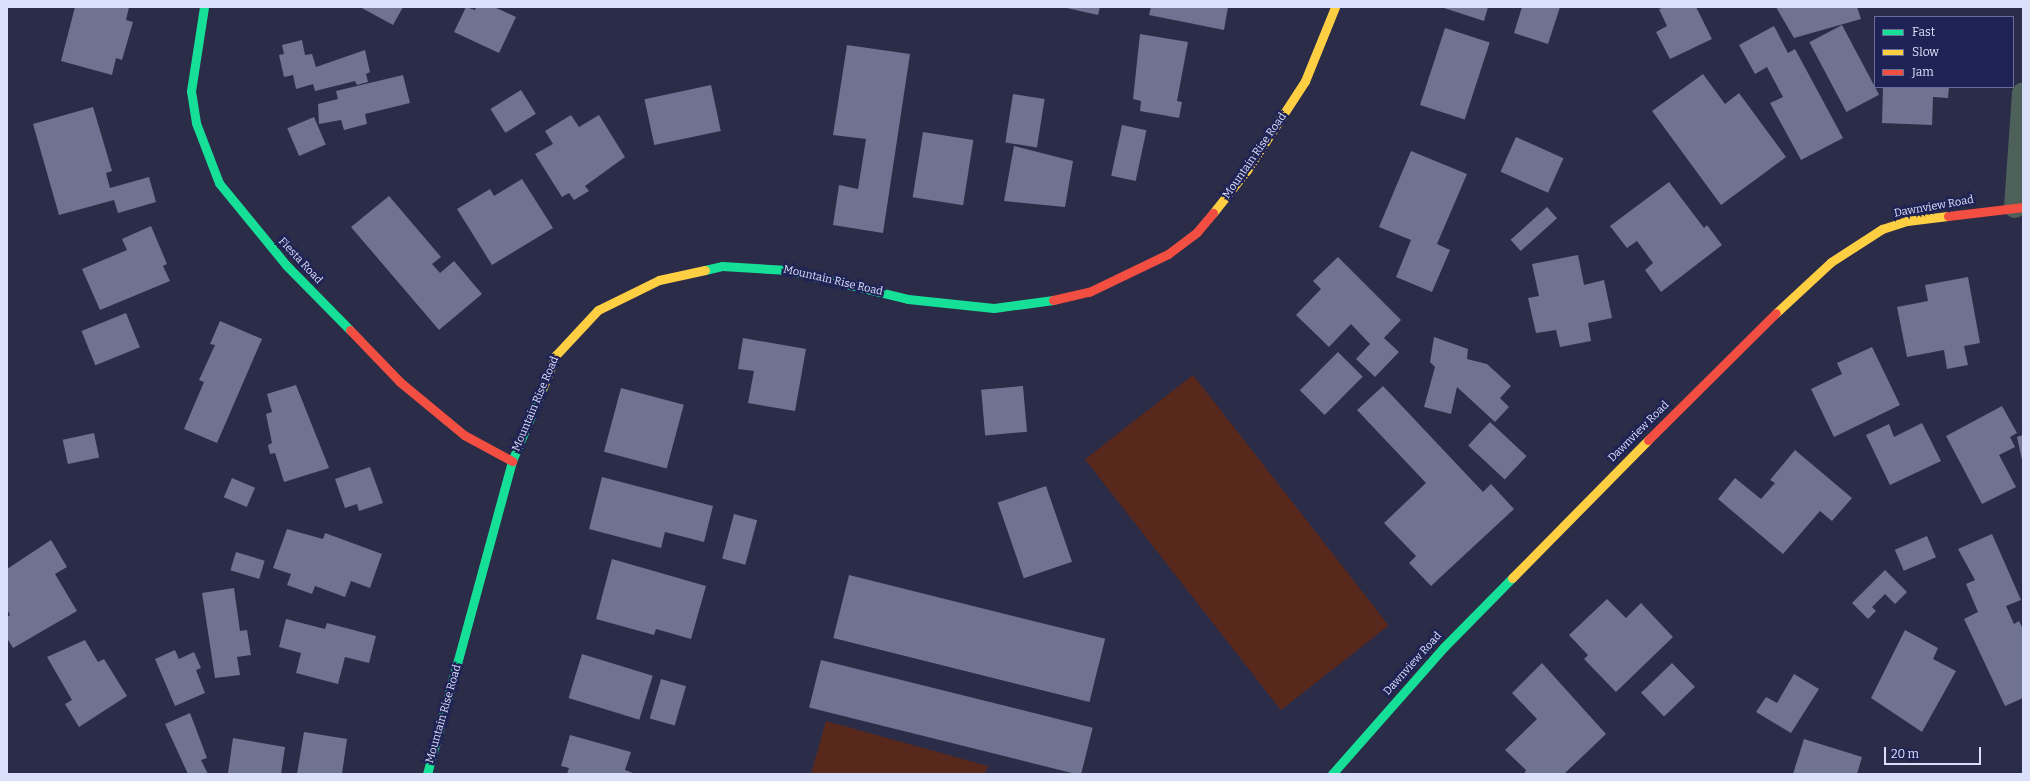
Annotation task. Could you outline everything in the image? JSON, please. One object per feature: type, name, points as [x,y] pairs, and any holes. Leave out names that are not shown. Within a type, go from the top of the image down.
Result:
[{"type":"street","name":"Fiesta Road","points":[[204,7],[191,91],[196,123],[219,183],[287,266],[400,382],[464,435],[512,461]]},
{"type":"street","name":"Mountain Rise Road","points":[[427,774],[512,461],[561,350],[598,310],[659,280],[722,266],[748,266],[788,270],[908,299],[994,308],[1069,297],[1150,265],[1197,232],[1247,170],[1305,81],[1335,7]]},
{"type":"street","points":[[2019,207],[2023,93]]},
{"type":"street","name":"Dawnview Road","points":[[1332,774],[1444,647],[1744,342],[1831,262],[1882,229],[1907,221],[2019,207]]},
{"type":"shaded area","points":[[1193,375],[1389,626],[1281,710],[1085,459]]},
{"type":"shaded area","points":[[826,721],[988,766],[985,774],[811,774]]},
{"type":"building","points":[[75,7],[129,7],[126,20],[133,22],[122,60],[116,58],[112,75],[61,61]]},
{"type":"building","points":[[360,7],[403,7],[393,25]]},
{"type":"building","points":[[466,7],[475,10],[476,7],[494,7],[516,17],[499,53],[454,32]]},
{"type":"building","points":[[1062,7],[1100,7],[1098,15]]},
{"type":"building","points":[[1151,7],[1228,7],[1224,30],[1149,15]]},
{"type":"building","points":[[1441,7],[1488,7],[1484,21]]},
{"type":"building","points":[[1522,7],[1560,7],[1548,44],[1514,33]]},
{"type":"building","points":[[1664,7],[1696,7],[1712,39],[1670,59],[1656,32],[1667,26],[1659,9]]},
{"type":"building","points":[[1776,7],[1857,7],[1861,19],[1794,38]]},
{"type":"building","points":[[1842,25],[1874,85],[1874,88],[1879,95],[1846,112],[1809,42]]},
{"type":"building","points":[[1774,26],[1788,53],[1795,49],[1843,138],[1801,160],[1770,103],[1783,97],[1767,67],[1755,74],[1739,45]]},
{"type":"building","points":[[1445,28],[1490,43],[1465,120],[1420,105]]},
{"type":"building","points":[[1140,34],[1188,42],[1177,101],[1182,102],[1179,118],[1140,111],[1141,101],[1133,99]]},
{"type":"building","points":[[302,40],[305,55],[312,54],[316,67],[365,50],[370,72],[366,74],[368,82],[357,85],[355,81],[315,91],[313,84],[296,89],[293,75],[284,77],[279,55],[284,54],[282,45]]},
{"type":"building","points":[[847,45],[910,54],[883,233],[833,225],[839,185],[858,189],[866,139],[833,135]]},
{"type":"building","points":[[1703,74],[1725,104],[1739,93],[1786,157],[1721,205],[1652,111]]},
{"type":"building","points":[[403,75],[410,103],[365,114],[367,124],[344,130],[341,120],[319,124],[318,104],[338,99],[336,91]]},
{"type":"building","points":[[711,85],[721,131],[654,145],[644,99]]},
{"type":"building","points":[[1883,88],[1949,88],[1948,98],[1933,97],[1932,125],[1882,123]]},
{"type":"building","points":[[521,90],[536,114],[505,133],[490,109]]},
{"type":"building","points":[[1013,94],[1045,99],[1037,147],[1005,142]]},
{"type":"building","points":[[93,107],[112,171],[106,173],[110,188],[149,177],[156,202],[118,213],[114,200],[59,215],[33,124]]},
{"type":"building","points":[[571,115],[579,127],[599,115],[625,157],[585,186],[589,191],[574,200],[569,193],[562,197],[535,154],[553,144],[545,131]]},
{"type":"building","points":[[314,117],[326,145],[299,156],[287,128]]},
{"type":"building","points":[[1122,125],[1146,130],[1136,181],[1111,176]]},
{"type":"building","points":[[923,132],[973,140],[963,205],[913,197]]},
{"type":"building","points":[[1516,137],[1564,158],[1548,193],[1501,172]]},
{"type":"building","points":[[1014,146],[1073,161],[1065,207],[1004,201]]},
{"type":"building","points":[[1411,151],[1467,174],[1437,244],[1450,250],[1432,292],[1396,277],[1411,240],[1379,227]]},
{"type":"building","points":[[522,179],[553,228],[492,265],[457,209],[490,189],[494,196]]},
{"type":"building","points":[[1669,182],[1704,228],[1707,225],[1722,245],[1661,292],[1645,270],[1653,263],[1637,241],[1627,248],[1610,226]]},
{"type":"building","points":[[389,196],[441,257],[432,264],[440,273],[454,261],[482,294],[439,330],[351,227]]},
{"type":"building","points":[[1547,207],[1557,218],[1521,251],[1511,240]]},
{"type":"building","points":[[151,226],[167,264],[163,266],[170,281],[100,310],[82,269],[127,250],[122,239]]},
{"type":"building","points":[[1578,255],[1584,285],[1604,280],[1612,318],[1588,323],[1591,341],[1560,347],[1556,330],[1536,333],[1528,298],[1539,296],[1532,264]]},
{"type":"building","points":[[1338,257],[1401,320],[1384,338],[1399,352],[1375,377],[1356,359],[1370,344],[1351,324],[1329,347],[1296,315],[1321,289],[1313,281]]},
{"type":"building","points":[[1968,277],[1980,343],[1964,346],[1968,365],[1947,369],[1944,350],[1907,357],[1897,307],[1928,301],[1925,285]]},
{"type":"building","points":[[126,313],[140,347],[95,365],[81,331]]},
{"type":"building","points":[[220,321],[262,339],[217,443],[184,429],[204,382],[199,380],[215,345],[210,344]]},
{"type":"building","points":[[1434,337],[1468,349],[1467,359],[1487,364],[1511,386],[1500,398],[1509,407],[1495,422],[1457,387],[1451,414],[1424,407],[1435,367],[1430,362]]},
{"type":"building","points":[[743,338],[806,349],[795,411],[748,403],[754,371],[738,369]]},
{"type":"building","points":[[1872,347],[1900,405],[1834,437],[1811,389],[1842,374],[1837,363]]},
{"type":"building","points":[[1338,352],[1363,377],[1325,415],[1300,390]]},
{"type":"building","points":[[296,385],[329,468],[284,482],[275,453],[270,454],[268,445],[272,443],[266,414],[272,412],[267,394]]},
{"type":"building","points":[[1023,386],[1027,432],[985,435],[981,390]]},
{"type":"building","points":[[1383,386],[1483,492],[1491,484],[1514,509],[1431,586],[1409,563],[1416,556],[1384,523],[1426,483],[1357,410]]},
{"type":"building","points":[[621,388],[684,405],[667,469],[604,452]]},
{"type":"building","points":[[2002,406],[2017,433],[2010,437],[2015,447],[1999,455],[2016,487],[1982,504],[1946,436]]},
{"type":"building","points":[[1490,422],[1527,456],[1505,480],[1468,445]]},
{"type":"building","points":[[1922,423],[1941,461],[1890,485],[1866,435],[1889,424],[1894,437]]},
{"type":"building","points":[[94,433],[99,457],[68,464],[63,440]]},
{"type":"building","points":[[2023,435],[2023,460],[2022,460],[2017,437]]},
{"type":"building","points":[[1795,450],[1852,498],[1832,521],[1820,511],[1783,554],[1718,499],[1735,478],[1761,499],[1775,483],[1770,480]]},
{"type":"building","points":[[370,467],[383,503],[359,511],[357,504],[345,508],[335,479]]},
{"type":"building","points":[[602,477],[713,506],[704,542],[665,532],[661,548],[589,529]]},
{"type":"building","points":[[232,478],[255,488],[247,507],[224,497]]},
{"type":"building","points":[[1046,486],[1072,562],[1024,578],[998,503]]},
{"type":"building","points":[[734,514],[757,520],[745,565],[722,558]]},
{"type":"building","points":[[287,529],[323,539],[325,533],[382,554],[370,588],[351,581],[345,597],[315,586],[312,594],[287,585],[291,574],[273,568]]},
{"type":"building","points":[[1992,534],[2021,600],[2006,606],[2014,624],[2019,621],[2023,629],[2023,698],[2005,706],[1964,619],[1978,612],[1966,584],[1975,580],[1958,549]]},
{"type":"building","points":[[1927,536],[1936,557],[1904,571],[1895,550]]},
{"type":"building","points":[[51,540],[67,567],[55,574],[77,611],[13,648],[7,638],[7,617],[10,615],[7,609],[7,569]]},
{"type":"building","points":[[236,552],[265,561],[259,579],[230,570]]},
{"type":"building","points":[[612,559],[706,586],[691,639],[656,629],[654,635],[596,619]]},
{"type":"building","points":[[1885,570],[1907,592],[1895,604],[1885,594],[1872,607],[1876,611],[1868,619],[1852,603]]},
{"type":"building","points":[[849,575],[1105,639],[1089,702],[833,638]]},
{"type":"building","points":[[234,588],[240,631],[247,630],[251,655],[237,657],[240,675],[215,678],[202,593]]},
{"type":"building","points":[[1607,599],[1626,618],[1641,603],[1673,637],[1616,692],[1584,659],[1588,655],[1569,635]]},
{"type":"building","points":[[286,619],[325,629],[327,623],[376,636],[369,663],[345,657],[338,684],[296,673],[301,653],[279,647]]},
{"type":"building","points":[[1905,630],[1938,648],[1933,659],[1956,671],[1922,732],[1871,698]]},
{"type":"building","points":[[85,640],[98,662],[104,659],[127,696],[79,727],[65,704],[72,700],[47,657]]},
{"type":"building","points":[[175,650],[179,659],[194,652],[201,668],[196,670],[205,693],[175,706],[155,659]]},
{"type":"building","points":[[582,654],[653,676],[639,720],[569,698]]},
{"type":"building","points":[[821,660],[1093,728],[1081,774],[1076,774],[809,708]]},
{"type":"building","points":[[1542,663],[1606,734],[1564,774],[1524,774],[1526,770],[1505,750],[1537,719],[1512,693]]},
{"type":"building","points":[[1672,663],[1695,687],[1664,717],[1641,693]]},
{"type":"building","points":[[1794,674],[1819,689],[1791,733],[1756,712],[1766,697],[1777,703]]},
{"type":"building","points":[[661,679],[686,686],[675,726],[650,718]]},
{"type":"building","points":[[190,713],[207,758],[201,760],[208,774],[188,774],[165,724]]},
{"type":"building","points":[[304,732],[347,739],[342,774],[297,774]]},
{"type":"building","points":[[570,735],[631,752],[625,770],[636,774],[567,774],[569,768],[561,766]]},
{"type":"building","points":[[233,738],[285,747],[281,774],[228,773]]},
{"type":"building","points":[[1804,739],[1862,757],[1857,774],[1793,774]]},
{"type":"traffic: fast","points":[[204,7],[191,91],[196,123],[219,183],[287,266],[350,330]]},
{"type":"traffic: fast","points":[[705,270],[722,266],[788,270],[908,299],[994,308],[1053,300]]},
{"type":"traffic: fast","points":[[427,774],[512,461],[543,387]]},
{"type":"traffic: fast","points":[[1332,774],[1444,647],[1512,578]]},
{"type":"traffic: slow","points":[[1213,213],[1247,170],[1305,81],[1335,7]]},
{"type":"traffic: slow","points":[[1776,313],[1831,262],[1882,229],[1907,221],[1948,216]]},
{"type":"traffic: slow","points":[[543,387],[556,355],[598,310],[659,280],[705,270]]},
{"type":"traffic: slow","points":[[1512,578],[1648,440]]},
{"type":"traffic: jam","points":[[1948,216],[2023,207]]},
{"type":"traffic: jam","points":[[1053,300],[1089,292],[1168,254],[1197,232],[1213,213]]},
{"type":"traffic: jam","points":[[1648,440],[1776,313]]},
{"type":"traffic: jam","points":[[350,330],[400,382],[464,435],[512,461]]}]
